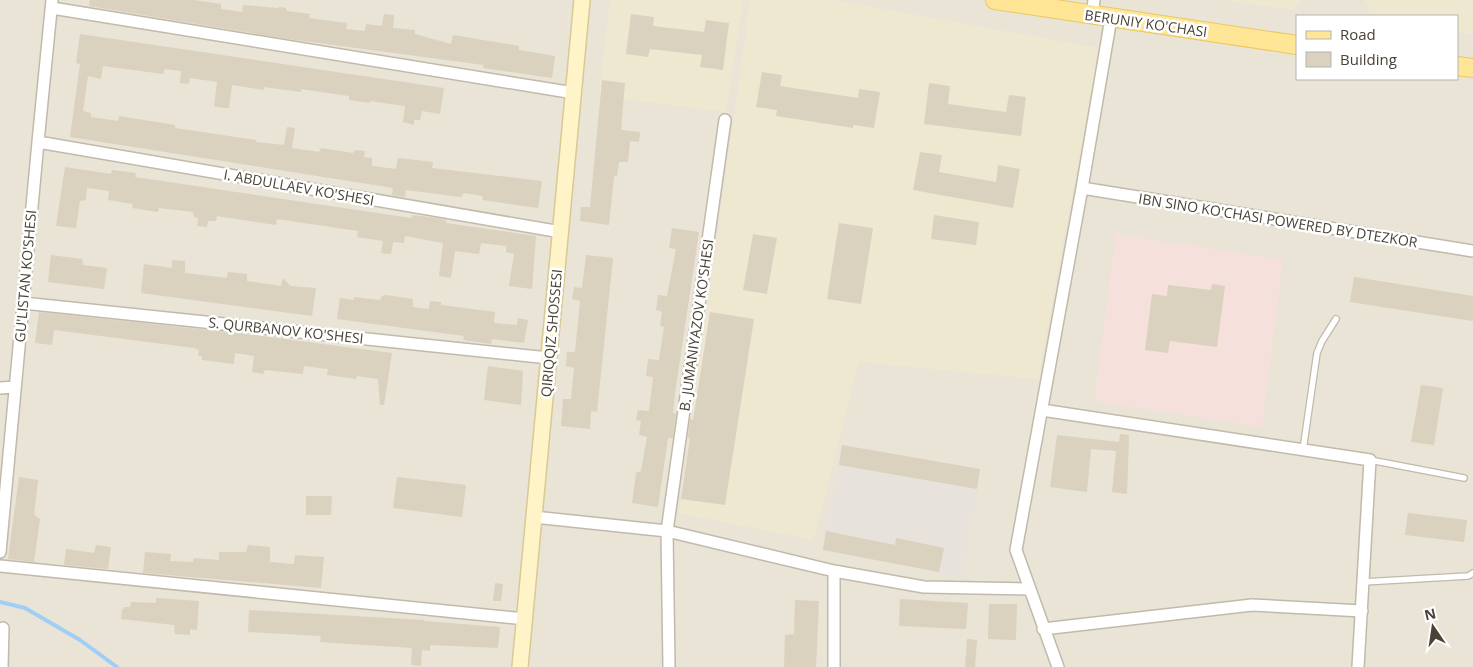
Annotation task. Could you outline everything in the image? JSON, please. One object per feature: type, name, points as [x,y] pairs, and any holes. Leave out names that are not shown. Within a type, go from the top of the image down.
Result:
[{"type":"main road","name":"QIRIQQIZ SHOSSESI","points":[[520,667],[582,0]]},
{"type":"main road","name":"BERUNIY KO'CHASI","points":[[995,0],[1093,8],[1111,18],[1296,45]]},
{"type":"main road","points":[[1458,66],[1473,68]]},
{"type":"street","points":[[52,4],[574,93]]},
{"type":"street","name":"GU'LISTAN KO'SHESI","points":[[0,552],[52,4]]},
{"type":"street","points":[[1058,667],[1016,550],[1111,18]]},
{"type":"street","name":"B. JUMANIYAZOV KO'SHESI","points":[[669,667],[667,531],[725,120]]},
{"type":"street","name":"I. ABDULLAEV KO'SHESI","points":[[38,142],[561,232]]},
{"type":"street","name":"IBN SINO KO'CHASI POWERED BY DTEZKOR","points":[[1082,188],[1473,251]]},
{"type":"street","name":"S. QURBANOV KO'SHESI","points":[[23,303],[549,358]]},
{"type":"street","points":[[0,388],[15,387]]},
{"type":"street","points":[[1042,410],[1370,460],[1358,667]]},
{"type":"street","points":[[534,517],[667,531],[834,572],[924,587],[1030,590]]},
{"type":"street","points":[[0,566],[525,619]]},
{"type":"street","points":[[834,572],[834,667]]},
{"type":"street","points":[[1043,629],[1252,605],[1362,611]]},
{"type":"street","points":[[2,667],[3,628]]},
{"type":"lane","points":[[1303,450],[1317,353],[1336,319]]},
{"type":"lane","points":[[1370,460],[1464,478]]},
{"type":"lane","points":[[1363,582],[1468,576],[1473,574]]},
{"type":"shaded area","points":[[0,0],[1473,0],[1473,667],[0,667]]},
{"type":"shaded area","points":[[610,0],[743,0],[726,112],[599,96]]},
{"type":"shaded area","points":[[750,0],[833,0],[1099,48],[1038,379],[859,362],[813,540],[679,513]]},
{"type":"shaded area","points":[[1224,0],[1300,0],[1293,10]]},
{"type":"shaded area","points":[[1364,0],[1473,0],[1473,34],[1458,32],[1458,15],[1370,15],[1367,3]]},
{"type":"shaded area","points":[[1116,234],[1283,260],[1262,427],[1094,401]]},
{"type":"shaded area","points":[[839,465],[977,489],[962,577],[939,572],[943,547],[896,538],[895,545],[826,531]]},
{"type":"building","points":[[90,0],[194,0],[221,4],[221,9],[242,12],[243,5],[279,7],[286,8],[287,11],[310,14],[309,18],[347,23],[346,29],[365,31],[366,24],[382,26],[384,14],[394,15],[393,28],[415,30],[415,34],[451,44],[453,35],[519,46],[519,50],[555,56],[552,78],[483,68],[484,65],[281,38],[89,6]]},
{"type":"building","points":[[631,14],[654,17],[653,26],[704,32],[706,20],[729,23],[723,70],[700,67],[702,55],[650,49],[648,57],[626,54]]},
{"type":"building","points":[[80,34],[444,88],[440,114],[422,111],[420,120],[414,120],[414,125],[403,122],[405,106],[349,100],[349,96],[301,89],[301,92],[264,87],[264,90],[232,85],[229,108],[222,108],[214,106],[217,82],[190,78],[189,84],[180,83],[181,71],[165,69],[163,74],[103,66],[101,79],[88,76],[83,111],[91,113],[91,117],[118,121],[119,116],[175,125],[175,128],[284,145],[287,127],[295,128],[292,148],[319,152],[321,148],[353,153],[355,150],[365,151],[364,157],[372,158],[372,166],[396,169],[398,158],[433,162],[432,168],[542,181],[538,208],[483,200],[482,196],[464,193],[461,197],[406,190],[405,197],[392,195],[393,188],[70,137],[80,64],[76,63]]},
{"type":"building","points":[[762,72],[782,75],[780,86],[858,98],[859,89],[880,92],[874,128],[853,125],[853,128],[776,116],[777,110],[756,107]]},
{"type":"building","points":[[602,80],[625,83],[621,130],[640,132],[639,142],[630,141],[628,162],[619,162],[617,176],[614,176],[609,225],[580,221],[581,207],[590,207]]},
{"type":"building","points":[[929,83],[950,86],[948,104],[1006,112],[1009,95],[1026,97],[1021,136],[924,124]]},
{"type":"building","points":[[920,152],[942,155],[939,172],[996,182],[998,165],[1020,169],[1013,208],[913,190]]},
{"type":"building","points":[[65,167],[111,174],[112,170],[136,173],[135,177],[411,218],[412,215],[437,218],[446,220],[446,223],[536,236],[532,289],[509,286],[514,254],[506,252],[506,246],[481,243],[479,254],[455,251],[451,278],[439,276],[443,243],[405,236],[404,243],[393,242],[391,254],[381,253],[383,241],[357,237],[358,231],[277,219],[276,225],[217,216],[216,221],[208,221],[207,227],[197,226],[198,218],[194,217],[193,212],[159,208],[158,212],[132,208],[133,204],[108,200],[109,191],[87,188],[86,200],[80,201],[76,228],[56,226]]},
{"type":"building","points":[[934,215],[979,222],[976,245],[931,239]]},
{"type":"building","points":[[839,223],[873,228],[861,304],[827,299]]},
{"type":"building","points":[[672,228],[699,232],[675,393],[673,413],[676,414],[673,438],[668,438],[658,507],[632,503],[636,473],[641,471],[647,437],[639,435],[641,421],[636,420],[638,410],[649,411],[653,377],[646,376],[648,359],[659,360],[664,327],[660,326],[662,312],[656,310],[658,295],[667,296],[676,249],[669,248]]},
{"type":"building","points":[[753,234],[777,238],[767,294],[743,290]]},
{"type":"building","points":[[51,255],[82,259],[83,265],[107,268],[104,289],[48,282]]},
{"type":"building","points":[[586,255],[613,258],[597,412],[591,411],[590,429],[561,426],[563,399],[571,399],[574,368],[566,366],[567,352],[575,352],[580,301],[572,299],[574,287],[582,288]]},
{"type":"building","points":[[172,260],[185,261],[185,273],[227,278],[228,272],[247,274],[247,281],[281,286],[283,278],[290,286],[316,288],[312,316],[141,293],[144,264],[172,268]]},
{"type":"building","points":[[1354,277],[1473,296],[1473,321],[1350,302]]},
{"type":"building","points":[[1212,284],[1225,286],[1217,347],[1170,341],[1168,353],[1145,350],[1152,294],[1167,296],[1168,285],[1211,290]]},
{"type":"building","points":[[382,296],[413,299],[413,307],[429,309],[430,301],[441,302],[441,305],[495,312],[494,323],[517,325],[518,318],[528,320],[524,343],[492,339],[491,344],[463,340],[464,336],[337,319],[340,298],[354,300],[354,297],[380,300]]},
{"type":"building","points":[[39,312],[246,334],[392,353],[384,405],[380,405],[378,379],[357,376],[356,379],[327,375],[328,369],[304,366],[303,374],[265,370],[263,374],[252,372],[254,356],[235,353],[234,364],[202,360],[202,356],[198,356],[199,350],[195,348],[54,330],[52,345],[35,343]]},
{"type":"building","points":[[710,312],[754,319],[725,505],[681,499],[690,438],[688,438],[690,419],[693,420]]},
{"type":"building","points":[[488,366],[523,371],[521,405],[484,400]]},
{"type":"building","points":[[1421,385],[1443,388],[1434,445],[1411,442]]},
{"type":"building","points":[[1120,434],[1129,435],[1127,494],[1112,492],[1116,451],[1091,449],[1087,492],[1050,487],[1057,435],[1119,442]]},
{"type":"building","points":[[842,445],[980,469],[977,489],[839,465]]},
{"type":"building","points":[[19,477],[38,480],[34,515],[40,519],[34,562],[8,559]]},
{"type":"building","points":[[397,477],[466,485],[462,517],[393,508]]},
{"type":"building","points":[[306,496],[332,496],[331,515],[306,515]]},
{"type":"building","points":[[1408,513],[1467,520],[1464,542],[1405,535]]},
{"type":"building","points":[[826,531],[895,545],[896,538],[944,548],[939,572],[823,550]]},
{"type":"building","points":[[96,545],[111,547],[108,569],[64,565],[66,549],[94,553]]},
{"type":"building","points":[[248,545],[270,547],[270,562],[294,564],[295,555],[324,557],[321,588],[143,573],[145,552],[171,554],[170,561],[193,562],[194,558],[219,560],[219,552],[246,552]]},
{"type":"building","points":[[495,583],[503,584],[501,601],[493,601]]},
{"type":"building","points":[[156,598],[199,601],[197,630],[190,629],[190,635],[175,634],[174,625],[121,619],[122,609],[130,607],[131,602],[156,603]]},
{"type":"building","points":[[900,599],[968,603],[966,629],[899,626]]},
{"type":"building","points":[[795,600],[819,601],[816,667],[784,667],[785,635],[794,634]]},
{"type":"building","points":[[989,604],[1017,604],[1016,640],[988,639]]},
{"type":"building","points":[[249,610],[424,620],[500,627],[498,648],[430,645],[430,651],[422,650],[421,666],[411,665],[412,648],[320,642],[321,636],[248,632]]},
{"type":"building","points":[[967,639],[977,640],[975,667],[965,667]]},
{"type":"waterway","points":[[0,602],[25,608],[80,640],[117,667]]}]
